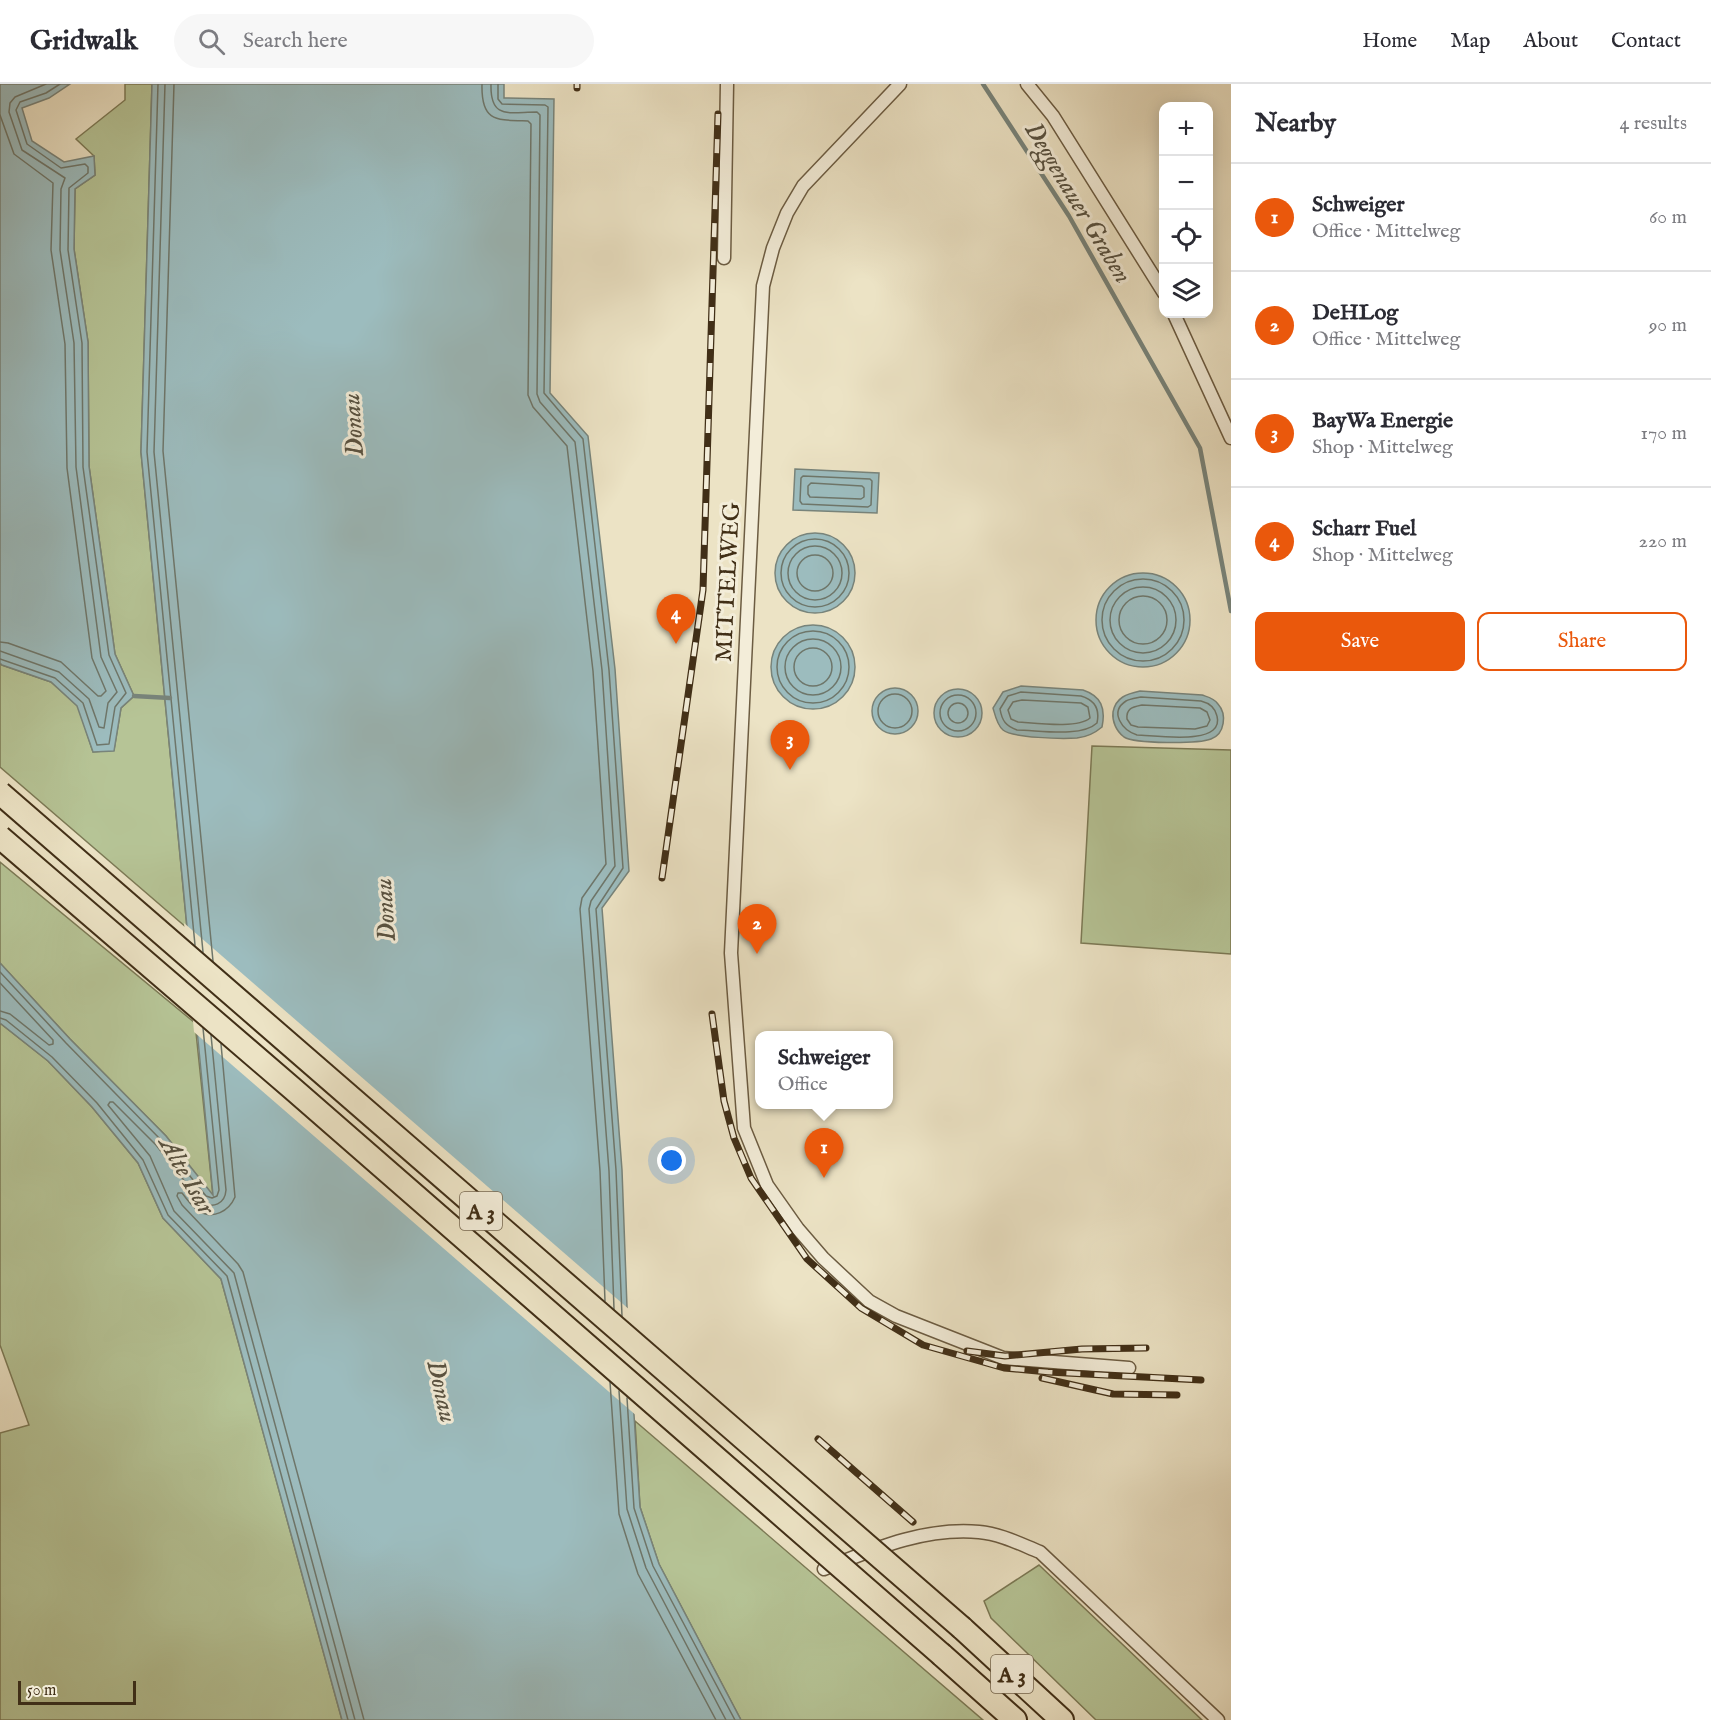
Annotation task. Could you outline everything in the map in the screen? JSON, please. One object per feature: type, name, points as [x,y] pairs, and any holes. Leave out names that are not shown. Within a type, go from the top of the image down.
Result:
[{"type":"highway","name":"A 3","points":[[0,793],[962,1629],[1062,1720]]},
{"type":"highway","name":"A 3","points":[[0,837],[311,1105],[1015,1720]]},
{"type":"street","points":[[724,258],[727,84]]},
{"type":"street","name":"MITTELWEG","points":[[900,84],[803,186],[787,213],[773,248],[763,286],[731,953],[744,1128],[767,1185],[798,1229],[822,1258],[869,1301],[896,1316],[1003,1358],[1129,1368]]},
{"type":"street","points":[[1027,84],[1053,116],[1159,285]]},
{"type":"street","points":[[1176,318],[1231,438]]},
{"type":"street","points":[[824,1569],[897,1541],[938,1533],[979,1532],[1005,1537],[1040,1552],[1218,1720]]},
{"type":"green space","points":[[125,84],[152,84],[141,452],[187,928],[0,767],[0,663],[51,682],[78,706],[93,752],[114,750],[121,708],[134,696],[115,654],[89,466],[88,342],[74,249],[75,189],[95,175],[94,156],[76,139],[125,100]]},
{"type":"green space","points":[[1092,746],[1231,750],[1231,954],[1081,943]]},
{"type":"green space","points":[[0,862],[195,1023],[213,1196],[166,1136],[70,1039],[0,963]]},
{"type":"green space","points":[[0,1023],[48,1061],[92,1107],[138,1163],[163,1218],[221,1279],[342,1720],[0,1720],[0,1433],[29,1425],[0,1345]]},
{"type":"green space","points":[[635,1421],[983,1720],[741,1720],[659,1564],[640,1507]]},
{"type":"green space","points":[[1039,1565],[1202,1720],[1096,1720],[991,1618],[984,1601]]},
{"type":"water","points":[[0,84],[70,84],[49,98],[22,108],[32,141],[64,162],[94,156],[95,175],[75,189],[74,249],[88,342],[89,466],[115,654],[134,696],[121,708],[114,751],[93,752],[77,706],[51,682],[0,663]]},
{"type":"water","points":[[152,84],[504,84],[504,98],[554,99],[550,393],[588,436],[615,669],[629,871],[602,908],[622,1170],[627,1307],[640,1507],[659,1564],[741,1720],[342,1720],[221,1279],[163,1218],[138,1163],[92,1107],[48,1061],[0,1023],[0,963],[70,1039],[166,1136],[213,1195],[141,452]]},
{"type":"water","points":[[795,469],[879,473],[877,513],[793,510]]},
{"type":"water","points":[[807,533],[823,533],[844,544],[855,565],[855,581],[844,602],[823,613],[807,613],[793,607],[781,595],[775,581],[775,565],[781,551],[793,539]]},
{"type":"water","points":[[1143,573],[1161,577],[1176,587],[1186,602],[1190,620],[1186,638],[1176,653],[1161,663],[1143,667],[1125,663],[1110,653],[1100,638],[1096,620],[1100,602],[1110,587],[1125,577]]},
{"type":"water","points":[[813,625],[836,632],[848,644],[855,667],[848,690],[836,702],[813,709],[790,702],[778,690],[771,667],[778,644],[790,632]]},
{"type":"water","points":[[1021,686],[1083,690],[1089,693],[1101,704],[1102,727],[1087,736],[1070,738],[1008,733],[998,723],[993,708],[1003,692]]},
{"type":"water","points":[[895,688],[911,695],[918,711],[911,727],[895,734],[879,727],[872,711],[879,695]]},
{"type":"water","points":[[958,689],[975,696],[982,713],[975,730],[958,737],[941,730],[934,713],[941,696]]},
{"type":"water","points":[[1140,691],[1202,695],[1211,698],[1223,713],[1222,728],[1216,736],[1204,741],[1167,743],[1124,737],[1114,722],[1114,707],[1123,697]]},
{"type":"pier","points":[[184,923],[631,1311],[638,1417],[194,1032]]},
{"type":"waterway","name":"Deggenauer Graben","points":[[983,84],[1069,216],[1200,448],[1231,611]]},
{"type":"waterway","points":[[134,696],[170,698]]},
{"type":"railway","points":[[662,878],[703,590],[718,114]]},
{"type":"railway","points":[[712,1014],[724,1101],[734,1138],[751,1178],[807,1259],[861,1308],[923,1345],[1004,1368],[1201,1380]]},
{"type":"railway","points":[[967,1351],[1005,1356],[1082,1349],[1146,1348]]},
{"type":"railway","points":[[1042,1378],[1113,1394],[1177,1395]]},
{"type":"railway","points":[[818,1439],[913,1522]]},
{"type":"place","name":"Scharr Fuel","points":[[676,644]]},
{"type":"place","name":"BayWa Energie","points":[[790,770]]},
{"type":"place","name":"DeHLog","points":[[757,954]]},
{"type":"place","name":"Schweiger","points":[[824,1178]]},
{"type":"water label","name":"Donau","points":[[352,425]]},
{"type":"water label","name":"Donau","points":[[384,910]]},
{"type":"water label","name":"Alte Isar","points":[[188,1175]]},
{"type":"water label","name":"Donau","points":[[443,1391]]}]
